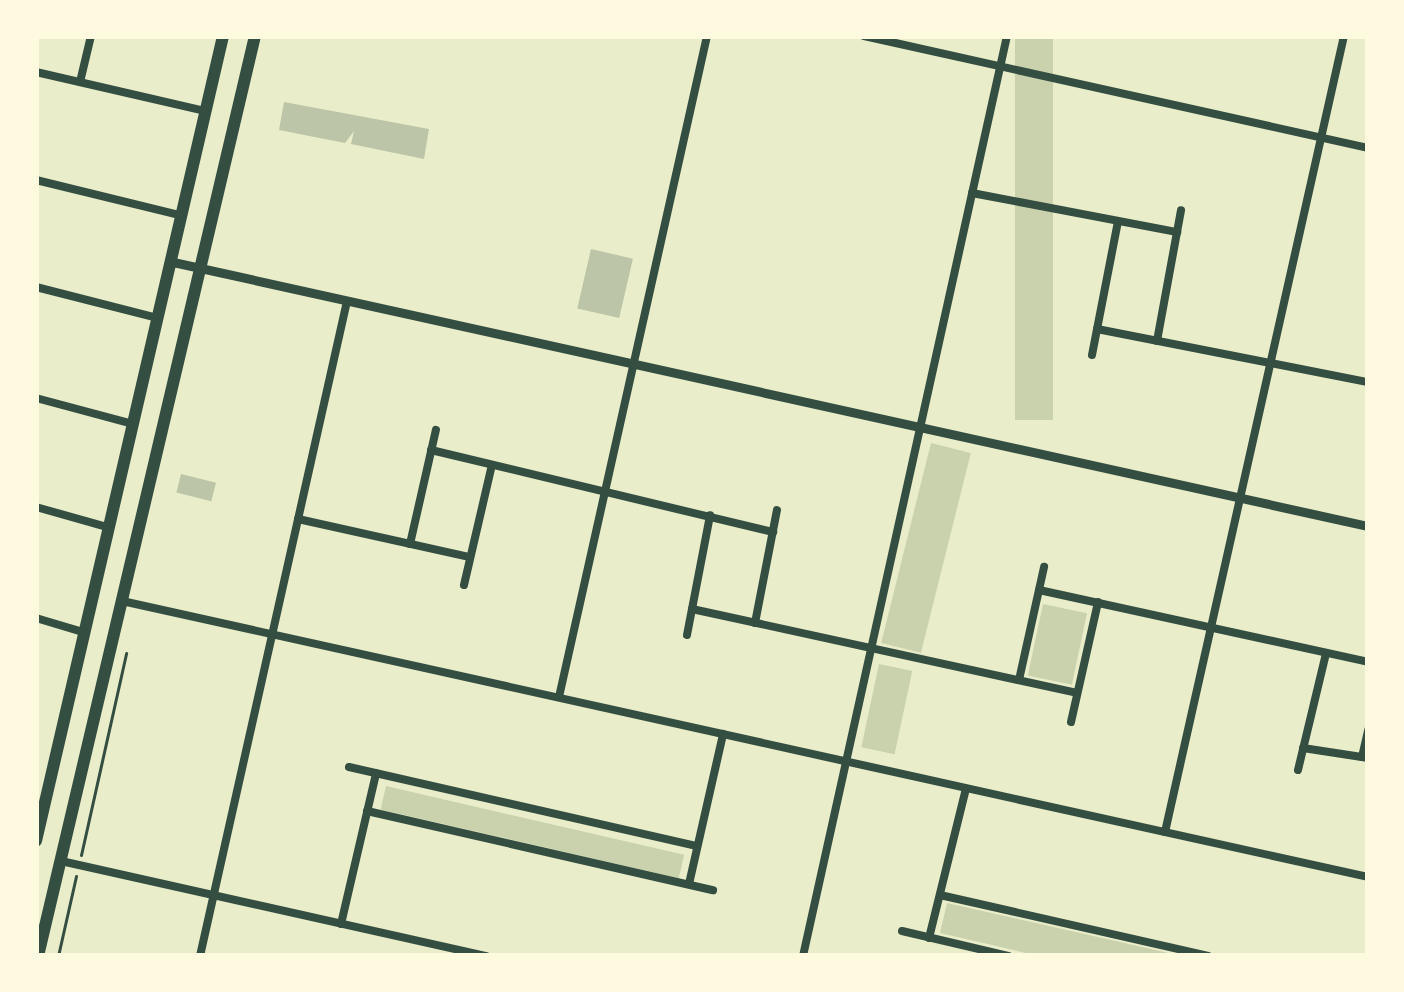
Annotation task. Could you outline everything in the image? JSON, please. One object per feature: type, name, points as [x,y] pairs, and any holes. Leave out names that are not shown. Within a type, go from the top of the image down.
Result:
[{"type":"main road","points":[[36,841],[223,36]]},
{"type":"main road","points":[[38,956],[255,36]]},
{"type":"street","points":[[80,82],[91,36]]},
{"type":"street","points":[[559,697],[707,36]]},
{"type":"street","points":[[864,36],[1368,148]]},
{"type":"street","points":[[802,956],[1006,36]]},
{"type":"street","points":[[1166,832],[1344,36]]},
{"type":"street","points":[[36,72],[205,111]]},
{"type":"street","points":[[36,180],[184,215]]},
{"type":"street","points":[[972,193],[1177,232]]},
{"type":"street","points":[[1157,341],[1181,210]]},
{"type":"street","points":[[1092,355],[1118,221]]},
{"type":"street","points":[[173,262],[1368,526]]},
{"type":"street","points":[[36,287],[160,318]]},
{"type":"street","points":[[200,956],[347,301]]},
{"type":"street","points":[[1097,329],[1368,382]]},
{"type":"street","points":[[36,398],[136,424]]},
{"type":"street","points":[[410,544],[436,430]]},
{"type":"street","points":[[431,450],[772,532]]},
{"type":"street","points":[[464,585],[492,465]]},
{"type":"street","points":[[36,507],[111,529]]},
{"type":"street","points":[[755,623],[777,510]]},
{"type":"street","points":[[687,635],[710,515]]},
{"type":"street","points":[[298,519],[470,557]]},
{"type":"street","points":[[1019,680],[1044,567]]},
{"type":"street","points":[[1039,590],[1368,662]]},
{"type":"street","points":[[119,600],[1368,877]]},
{"type":"street","points":[[1071,722],[1098,602]]},
{"type":"street","points":[[692,609],[1078,693]]},
{"type":"street","points":[[36,618],[87,633]]},
{"type":"street","points":[[1298,770],[1326,652]]},
{"type":"street","points":[[1303,748],[1365,757],[1368,730]]},
{"type":"street","points":[[689,884],[723,734]]},
{"type":"street","points":[[36,735],[36,764]]},
{"type":"street","points":[[349,767],[698,846]]},
{"type":"street","points":[[341,924],[376,773]]},
{"type":"street","points":[[929,938],[966,788]]},
{"type":"street","points":[[368,811],[712,890]]},
{"type":"street","points":[[59,860],[487,956]]},
{"type":"street","points":[[940,895],[1208,956]]},
{"type":"street","points":[[902,931],[1009,956]]},
{"type":"green space","points":[[1015,36],[1053,36],[1053,420],[1015,420]]},
{"type":"green space","points":[[931,443],[971,453],[921,653],[881,643]]},
{"type":"green space","points":[[1043,604],[1087,613],[1072,685],[1028,675]]},
{"type":"green space","points":[[879,664],[912,671],[895,754],[861,747]]},
{"type":"green space","points":[[386,786],[684,855],[679,878],[381,809]]},
{"type":"green space","points":[[947,903],[1182,956],[1039,956],[940,933]]},
{"type":"building","points":[[284,102],[429,129],[424,159],[351,144],[354,131],[345,143],[279,130]]},
{"type":"building","points":[[591,249],[633,259],[619,318],[577,308]]},
{"type":"building","points":[[181,474],[216,483],[211,501],[176,492]]}]
